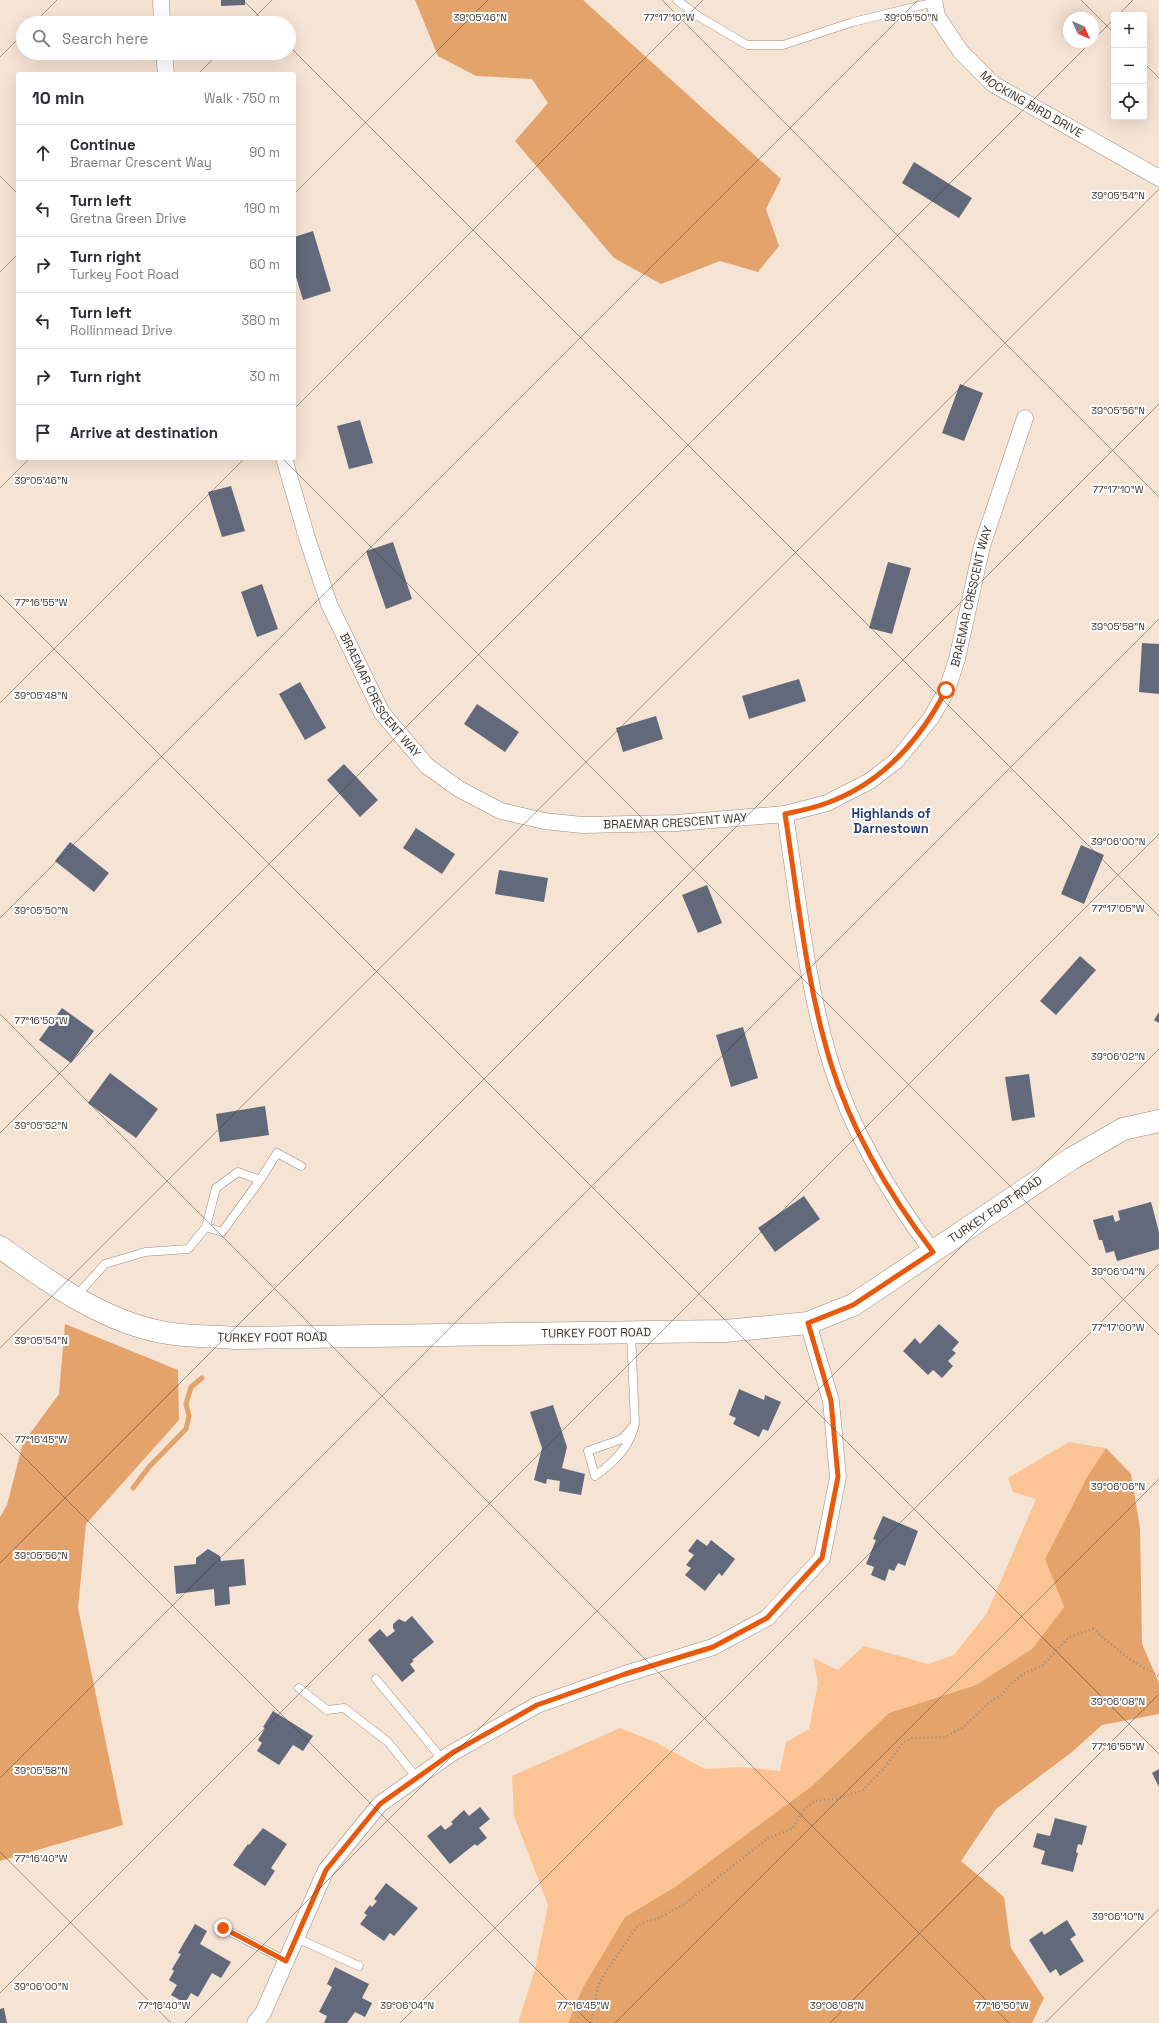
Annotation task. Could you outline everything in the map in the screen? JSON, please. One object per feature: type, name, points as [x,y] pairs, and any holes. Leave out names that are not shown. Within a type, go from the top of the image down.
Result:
[{"type":"street","points":[[160,0],[161,16]]},
{"type":"street","name":"MOCKING BIRD DRIVE","points":[[935,1],[937,16],[961,52],[993,84],[1159,178]]},
{"type":"street","points":[[165,60],[166,72]]},
{"type":"street","name":"BRAEMAR CRESCENT WAY","points":[[285,460],[307,538],[329,604],[382,712],[427,766],[459,789],[501,810],[544,821],[582,825],[677,823],[785,814],[827,803],[870,781],[896,761],[931,718],[946,690],[957,659],[982,546],[1025,418]]},
{"type":"street","points":[[785,814],[809,974],[831,1065],[856,1126],[884,1181],[903,1213],[933,1252]]},
{"type":"street","name":"TURKEY FOOT ROAD","points":[[0,1247],[43,1278],[103,1312],[134,1325],[167,1333],[234,1338],[725,1331],[808,1323],[853,1305],[1077,1156],[1123,1129],[1159,1121]]},
{"type":"street","points":[[255,2023],[263,2013],[326,1870],[380,1804],[443,1760],[537,1705],[625,1674],[713,1647],[767,1618],[822,1558],[838,1477],[831,1401],[808,1323]]},
{"type":"lane","points":[[677,0],[698,16],[747,45],[783,45],[853,22],[935,1]]},
{"type":"lane","points":[[206,1228],[222,1232],[260,1180],[277,1153],[301,1166]]},
{"type":"lane","points":[[75,1296],[105,1264],[145,1252],[188,1249],[206,1228],[216,1188],[238,1172],[260,1180]]},
{"type":"lane","points":[[631,1332],[635,1424],[633,1436],[614,1463],[596,1476],[588,1451],[622,1439],[635,1424]]},
{"type":"lane","points":[[376,1679],[443,1760]]},
{"type":"lane","points":[[299,1688],[327,1710],[344,1708],[388,1742],[417,1778]]},
{"type":"lane","points":[[223,1928],[286,1961]]},
{"type":"lane","points":[[296,1938],[359,1966]]},
{"type":"path","points":[[591,2023],[601,1981],[637,1926],[647,1921],[656,1919],[686,1904],[768,1838],[792,1829],[804,1808],[815,1801],[836,1798],[863,1790],[885,1767],[903,1743],[912,1738],[945,1737],[962,1728],[992,1700],[1001,1696],[1011,1684],[1023,1674],[1043,1665],[1069,1637],[1093,1629],[1130,1659],[1159,1676]]},
{"type":"shaded area","points":[[415,0],[583,0],[781,179],[766,209],[779,246],[758,272],[720,261],[661,284],[614,258],[515,141],[548,103],[532,79],[476,76],[438,56]]},
{"type":"shaded area","points":[[65,1324],[178,1370],[179,1420],[86,1524],[78,1608],[123,1825],[0,1861],[0,1517],[7,1505],[23,1443],[59,1394]]},
{"type":"shaded area","points":[[1069,1442],[1106,1448],[1087,1477],[1045,1559],[1064,1607],[1032,1649],[976,1685],[889,1713],[812,1786],[675,1887],[625,1917],[582,1989],[568,2023],[518,2023],[535,1969],[548,1905],[514,1816],[512,1776],[620,1728],[655,1742],[705,1769],[741,1767],[780,1771],[786,1742],[809,1729],[818,1683],[813,1658],[838,1670],[864,1646],[928,1664],[954,1655],[987,1613],[1036,1499],[1013,1492],[1008,1478]]},
{"type":"shaded area","points":[[1106,1448],[1131,1474],[1140,1528],[1142,1644],[1159,1683],[1159,1714],[1102,1725],[1072,1752],[996,1809],[961,1861],[1004,1897],[1011,1948],[1044,1998],[1032,2023],[568,2023],[582,1989],[625,1917],[675,1887],[812,1786],[889,1713],[976,1685],[1032,1649],[1064,1607],[1045,1559],[1087,1477]]},
{"type":"building","points":[[221,0],[245,0],[245,5],[221,6]]},
{"type":"building","points":[[914,162],[972,198],[959,218],[902,183]]},
{"type":"building","points":[[313,231],[331,291],[303,300],[296,277],[296,236]]},
{"type":"building","points":[[960,384],[983,393],[964,441],[942,433]]},
{"type":"building","points":[[360,420],[373,463],[349,469],[337,426]]},
{"type":"building","points":[[231,486],[245,531],[222,537],[208,492]]},
{"type":"building","points":[[393,542],[412,599],[386,609],[366,551]]},
{"type":"building","points":[[888,562],[911,568],[892,634],[869,628]]},
{"type":"building","points":[[262,584],[278,629],[257,637],[241,592]]},
{"type":"building","points":[[1142,643],[1159,644],[1159,694],[1139,692]]},
{"type":"building","points":[[799,679],[806,701],[749,719],[742,696]]},
{"type":"building","points":[[300,682],[326,728],[305,740],[279,694]]},
{"type":"building","points":[[477,704],[519,732],[505,752],[464,724]]},
{"type":"building","points":[[656,716],[663,739],[623,752],[616,728]]},
{"type":"building","points":[[344,764],[378,800],[360,817],[327,780]]},
{"type":"building","points":[[416,828],[455,854],[442,874],[403,848]]},
{"type":"building","points":[[70,842],[109,873],[94,892],[55,861]]},
{"type":"building","points":[[1081,845],[1104,855],[1084,904],[1061,894]]},
{"type":"building","points":[[499,870],[548,878],[544,902],[495,894]]},
{"type":"building","points":[[707,885],[722,923],[698,933],[682,895]]},
{"type":"building","points":[[1080,956],[1096,970],[1056,1015],[1040,1001]]},
{"type":"building","points":[[62,1008],[94,1031],[71,1063],[39,1040]]},
{"type":"building","points":[[1159,1012],[1159,1023],[1154,1020]]},
{"type":"building","points":[[743,1027],[758,1078],[731,1087],[716,1035]]},
{"type":"building","points":[[110,1073],[158,1109],[136,1138],[88,1103]]},
{"type":"building","points":[[1029,1074],[1035,1117],[1012,1121],[1005,1077]]},
{"type":"building","points":[[265,1106],[269,1135],[220,1142],[216,1114]]},
{"type":"building","points":[[804,1196],[820,1219],[775,1252],[758,1228]]},
{"type":"building","points":[[1151,1202],[1159,1232],[1159,1249],[1117,1261],[1114,1251],[1106,1253],[1102,1240],[1099,1240],[1093,1220],[1113,1215],[1115,1222],[1120,1220],[1118,1211]]},
{"type":"building","points":[[939,1324],[959,1342],[952,1350],[956,1353],[948,1361],[953,1366],[942,1378],[933,1370],[928,1375],[903,1351],[915,1338],[920,1344]]},
{"type":"building","points":[[739,1389],[764,1400],[765,1395],[781,1402],[768,1431],[763,1429],[759,1437],[733,1424],[736,1418],[729,1415]]},
{"type":"building","points":[[553,1405],[567,1447],[562,1468],[585,1474],[581,1495],[559,1491],[560,1481],[547,1479],[546,1484],[534,1480],[542,1448],[530,1412]]},
{"type":"building","points":[[883,1516],[918,1531],[905,1566],[898,1563],[894,1571],[889,1569],[885,1581],[871,1575],[874,1567],[866,1564],[876,1540],[873,1539]]},
{"type":"building","points":[[697,1539],[707,1546],[711,1540],[735,1559],[722,1576],[719,1573],[705,1591],[685,1575],[691,1568],[686,1565],[694,1555],[688,1551]]},
{"type":"building","points":[[208,1549],[220,1556],[221,1561],[244,1559],[246,1585],[229,1587],[230,1604],[215,1606],[214,1589],[176,1594],[174,1566],[196,1564],[196,1558]]},
{"type":"building","points":[[412,1616],[434,1642],[412,1660],[414,1661],[410,1664],[415,1671],[402,1682],[368,1640],[380,1629],[387,1637],[395,1631],[393,1624],[399,1619],[405,1622]]},
{"type":"building","points":[[273,1711],[313,1736],[303,1751],[293,1745],[279,1765],[257,1751],[262,1743],[258,1740],[265,1728],[263,1727]]},
{"type":"building","points":[[1159,1769],[1159,1787],[1152,1773]]},
{"type":"building","points":[[480,1807],[490,1819],[479,1828],[487,1838],[477,1846],[475,1844],[450,1864],[427,1836],[441,1825],[445,1830],[453,1824],[451,1822],[464,1810],[469,1816]]},
{"type":"building","points":[[1055,1818],[1087,1826],[1082,1845],[1078,1844],[1076,1852],[1078,1853],[1073,1872],[1041,1864],[1045,1851],[1033,1847],[1037,1833],[1050,1836]]},
{"type":"building","points":[[263,1828],[287,1844],[271,1868],[275,1871],[265,1886],[233,1865],[248,1844],[249,1845]]},
{"type":"building","points":[[386,1883],[418,1908],[394,1936],[390,1933],[384,1941],[360,1924],[367,1915],[364,1913],[370,1905],[372,1907],[377,1901],[374,1899]]},
{"type":"building","points":[[1067,1920],[1076,1935],[1070,1939],[1084,1961],[1060,1976],[1056,1969],[1050,1973],[1029,1940],[1042,1931],[1044,1935]]},
{"type":"building","points":[[195,1924],[207,1931],[200,1944],[231,1962],[221,1978],[212,1973],[198,1997],[191,1993],[185,2003],[171,1995],[177,1985],[169,1980],[174,1971],[172,1969],[181,1954],[178,1953]]},
{"type":"building","points":[[335,1967],[369,1984],[362,1998],[372,2003],[365,2017],[355,2012],[347,2023],[324,2023],[327,2016],[319,2012],[332,1987],[327,1984]]},
{"type":"building","points":[[4,2008],[7,2023],[0,2023],[0,2009]]},
{"type":"waterway","points":[[133,1488],[149,1467],[186,1429],[189,1416],[186,1404],[191,1387],[202,1378]]},
{"type":"district","name":"Highlands of Darnestown","points":[[891,820]]},
{"type":"route","points":[[223,1928],[286,1961],[326,1870],[380,1804],[452,1753],[537,1705],[625,1674],[713,1647],[767,1618],[822,1558],[838,1477],[831,1401],[808,1323],[853,1305],[933,1252],[903,1213],[884,1181],[856,1126],[831,1065],[809,974],[785,814],[827,803],[870,781],[896,761],[931,718],[946,690]]}]
